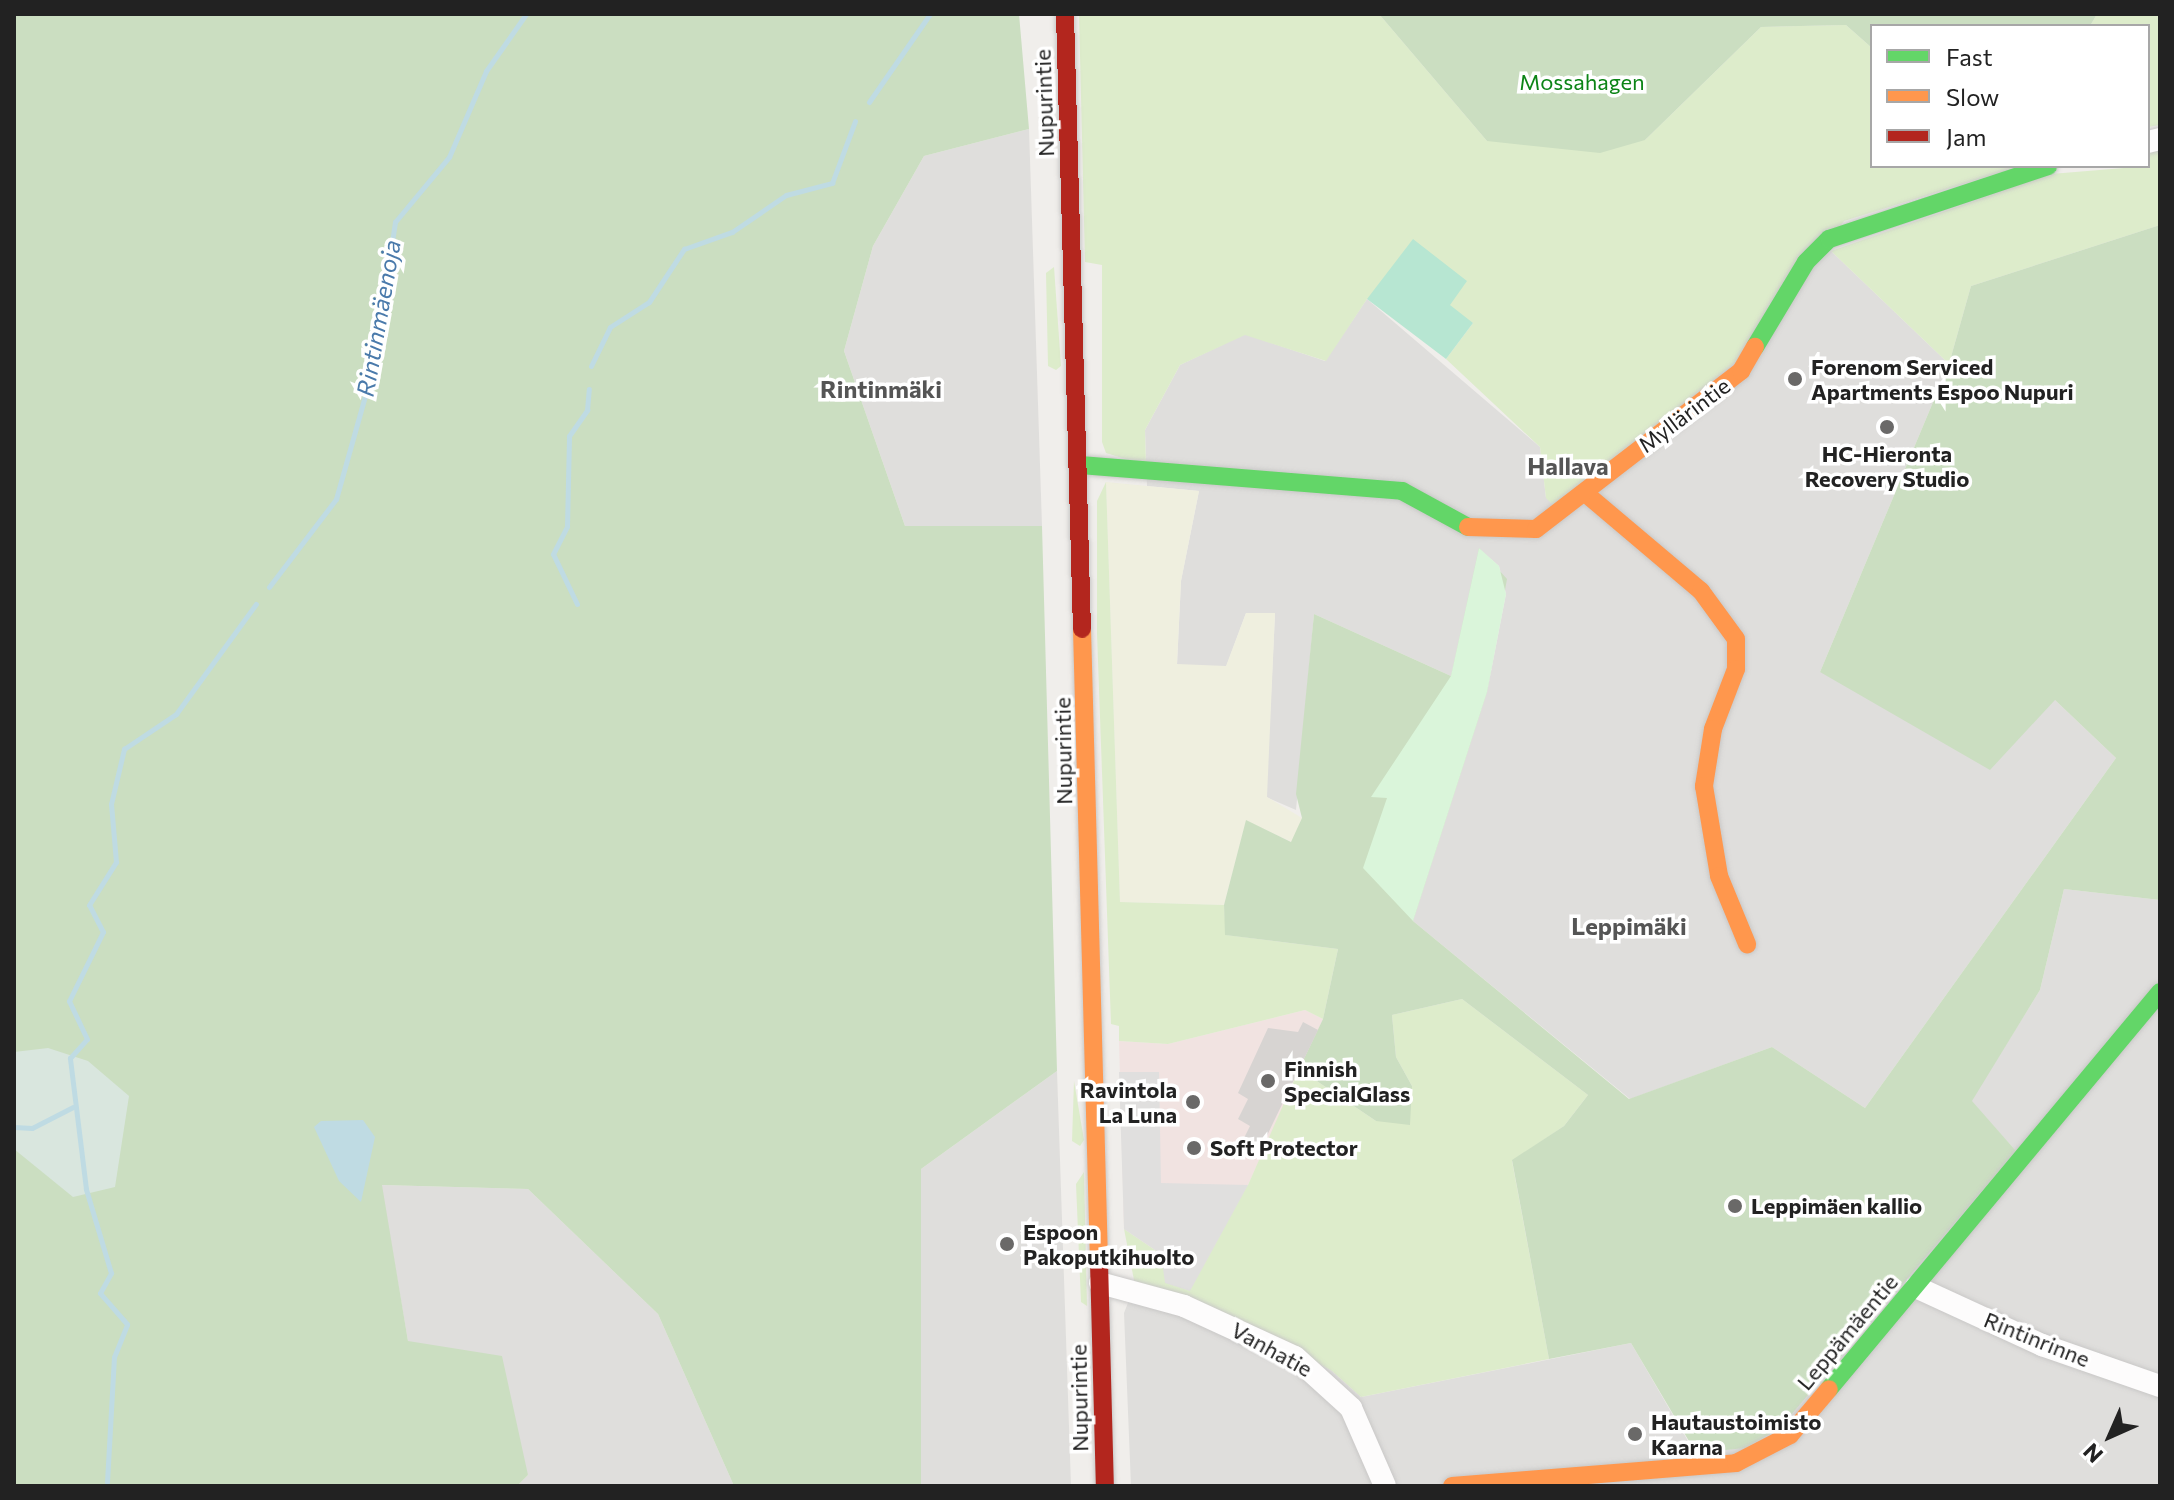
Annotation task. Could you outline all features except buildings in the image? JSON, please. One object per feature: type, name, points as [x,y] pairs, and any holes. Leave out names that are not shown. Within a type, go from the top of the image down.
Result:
[{"type":"street","name":"Nupurintie","points":[[1065,14],[1080,465],[1105,1486]]},
{"type":"street","name":"Myllärintie","points":[[1080,465],[1402,491],[1497,535],[1548,523],[1741,371],[1806,262],[1829,239],[2042,168]]},
{"type":"street","points":[[1585,493],[1701,591],[1736,639],[1736,669],[1713,729],[1704,786],[1719,876],[1747,944]]},
{"type":"street","name":"Leppämäentie","points":[[1452,1486],[1700,1468],[1760,1455],[1814,1409],[2160,992]]},
{"type":"street","name":"Vanhatie","points":[[1100,1283],[1184,1306],[1295,1357],[1351,1408],[1385,1486]]},
{"type":"street","name":"Rintinrinne","points":[[1916,1287],[2042,1345],[2160,1386]]},
{"type":"shaded area","points":[[1029,129],[1042,526],[905,526],[844,351],[873,246],[924,156]]},
{"type":"shaded area","points":[[1831,251],[1949,364],[1820,672],[2055,700],[2116,758],[1865,1108],[1772,1047],[1630,1099],[1413,921],[1487,692],[1506,594],[1499,566],[1479,549],[1451,676],[1314,614],[1296,810],[1266,797],[1275,614],[1246,613],[1226,667],[1177,665],[1181,581],[1199,491],[1147,486],[1145,430],[1180,365],[1245,334],[1325,361],[1367,299],[1540,447],[1546,498]]},
{"type":"shaded area","points":[[2064,889],[2160,900],[2160,1486],[1131,1486],[1124,1313],[1135,1285],[1249,1324],[1332,1371],[1361,1397],[1631,1343],[1695,1453],[2015,1150],[1971,1101],[2040,990]]},
{"type":"shaded area","points":[[1305,1010],[1323,1019],[1248,1185],[1161,1254],[1124,1229],[1119,1041],[1168,1044]]},
{"type":"shaded area","points":[[48,1048],[88,1061],[129,1096],[115,1187],[73,1197],[14,1149],[14,1052]]},
{"type":"shaded area","points":[[1057,1071],[1071,1486],[921,1486],[921,1169]]},
{"type":"shaded area","points":[[1119,1072],[1159,1072],[1161,1183],[1248,1185],[1190,1291],[1165,1283],[1161,1254],[1124,1229]]},
{"type":"shaded area","points":[[381,1185],[528,1189],[658,1314],[734,1486],[517,1486],[528,1475],[408,1341]]},
{"type":"green space","points":[[14,14],[1019,14],[1029,129],[924,156],[873,246],[844,351],[905,526],[1042,526],[1057,1071],[921,1169],[921,1486],[734,1486],[658,1314],[528,1189],[382,1185],[408,1341],[502,1356],[528,1475],[517,1486],[14,1486]]},
{"type":"green space","points":[[1079,14],[1379,14],[1487,141],[1645,140],[1761,27],[1846,25],[1870,46],[1870,168],[2015,168],[1844,221],[1756,345],[1558,510],[1546,498],[1540,447],[1446,359],[1473,323],[1367,299],[1326,361],[1245,335],[1180,365],[1145,430],[1146,465],[1106,453],[1102,442],[1102,265],[1085,262]]},
{"type":"green space","name":"Mossahagen","points":[[1379,14],[2097,14],[2091,24],[1870,24],[1870,46],[1846,25],[1761,27],[1645,140],[1600,153],[1487,141]]},
{"type":"green space","points":[[2097,14],[2160,14],[2160,125],[2150,127],[2150,24],[2091,24]]},
{"type":"green space","points":[[2160,148],[2160,225],[1971,286],[1949,364],[1831,251],[2051,174],[2150,168],[2150,150]]},
{"type":"green space","points":[[2160,225],[2160,900],[2064,889],[2040,990],[1972,1101],[2016,1151],[1779,1429],[1745,1448],[1696,1453],[1631,1343],[1549,1359],[1512,1160],[1564,1126],[1588,1095],[1462,999],[1392,1015],[1396,1057],[1412,1086],[1410,1125],[1376,1121],[1299,1069],[1323,1019],[1338,949],[1225,935],[1224,905],[1246,820],[1291,842],[1302,818],[1296,794],[1314,614],[1451,676],[1479,548],[1507,579],[1487,692],[1413,921],[1629,1099],[1772,1047],[1865,1108],[2116,758],[2055,700],[1990,770],[1820,672],[1949,364],[1971,286]]},
{"type":"green space","points":[[1413,239],[1467,281],[1450,305],[1473,323],[1446,359],[1367,299]]},
{"type":"green space","points":[[1054,267],[1061,366],[1056,370],[1048,366],[1046,273]]},
{"type":"green space","points":[[1106,482],[1199,491],[1181,581],[1177,664],[1226,666],[1246,613],[1275,613],[1267,797],[1302,818],[1292,842],[1246,821],[1224,905],[1120,902]]},
{"type":"green space","points":[[1106,482],[1120,902],[1224,905],[1226,935],[1338,949],[1323,1019],[1305,1010],[1168,1044],[1119,1041],[1119,1026],[1111,1024],[1097,633],[1097,501]]},
{"type":"green space","points":[[1479,548],[1499,566],[1506,594],[1487,692],[1413,921],[1363,868],[1387,798],[1371,797],[1451,676]]},
{"type":"green space","points":[[1462,999],[1588,1095],[1564,1126],[1512,1161],[1549,1359],[1361,1397],[1332,1371],[1249,1324],[1135,1285],[1124,1229],[1161,1254],[1248,1185],[1299,1069],[1376,1121],[1412,1086],[1396,1057],[1392,1015]]},
{"type":"green space","points":[[1074,1081],[1084,1140],[1080,1146],[1072,1141]]},
{"type":"green space","points":[[1084,1172],[1087,1306],[1081,1302],[1076,1184]]},
{"type":"water","points":[[363,1120],[375,1137],[361,1202],[339,1181],[314,1127],[321,1121]]},
{"type":"waterway","name":"Rintinmäenoja","points":[[269,587],[336,499],[374,364],[395,222],[449,157],[486,71],[526,14]]},
{"type":"waterway","points":[[869,102],[930,14]]},
{"type":"waterway","points":[[591,366],[610,327],[649,302],[684,249],[732,232],[786,195],[832,183],[855,121]]},
{"type":"waterway","points":[[577,604],[553,554],[567,526],[569,436],[587,410],[589,389]]},
{"type":"waterway","name":"Rintinmäenoja","points":[[107,1482],[114,1357],[127,1324],[100,1293],[111,1273],[86,1189],[70,1058],[87,1039],[69,1001],[103,932],[89,905],[116,862],[111,804],[124,749],[176,714],[256,604]]},
{"type":"waterway","points":[[14,1127],[32,1128],[73,1107]]},
{"type":"traffic: fast","points":[[1755,347],[1806,262],[1829,239],[2042,168]]},
{"type":"traffic: fast","points":[[1080,465],[1402,491],[1468,527]]},
{"type":"traffic: fast","points":[[1829,1389],[2160,992]]},
{"type":"traffic: slow","points":[[1468,527],[1536,529],[1741,371],[1755,347]]},
{"type":"traffic: slow","points":[[1585,493],[1701,591],[1736,639],[1736,669],[1713,729],[1704,786],[1719,876],[1747,944]]},
{"type":"traffic: slow","points":[[1082,629],[1099,1262]]},
{"type":"traffic: slow","points":[[1452,1486],[1736,1463],[1790,1435],[1829,1389]]},
{"type":"traffic: jam","points":[[1065,14],[1082,629]]},
{"type":"traffic: jam","points":[[1099,1262],[1105,1486]]},
{"type":"place","name":"Forenom Serviced Apartments Espoo Nupuri","points":[[1795,379]]},
{"type":"place","name":"HC-Hieronta Recovery Studio","points":[[1887,427]]},
{"type":"place","name":"Finnish SpecialGlass","points":[[1268,1081]]},
{"type":"place","name":"Ravintola La Luna","points":[[1193,1102]]},
{"type":"place","name":"Soft Protector","points":[[1194,1148]]},
{"type":"place","name":"Leppimäen kallio","points":[[1735,1206]]},
{"type":"place","name":"Espoon Pakoputkihuolto","points":[[1007,1244]]},
{"type":"place","name":"Hautaustoimisto Kaarna","points":[[1635,1434]]},
{"type":"district","name":"Rintinmäki","points":[[881,389]]},
{"type":"district","name":"Hallava","points":[[1568,466]]},
{"type":"district","name":"Leppimäki","points":[[1629,926]]}]
